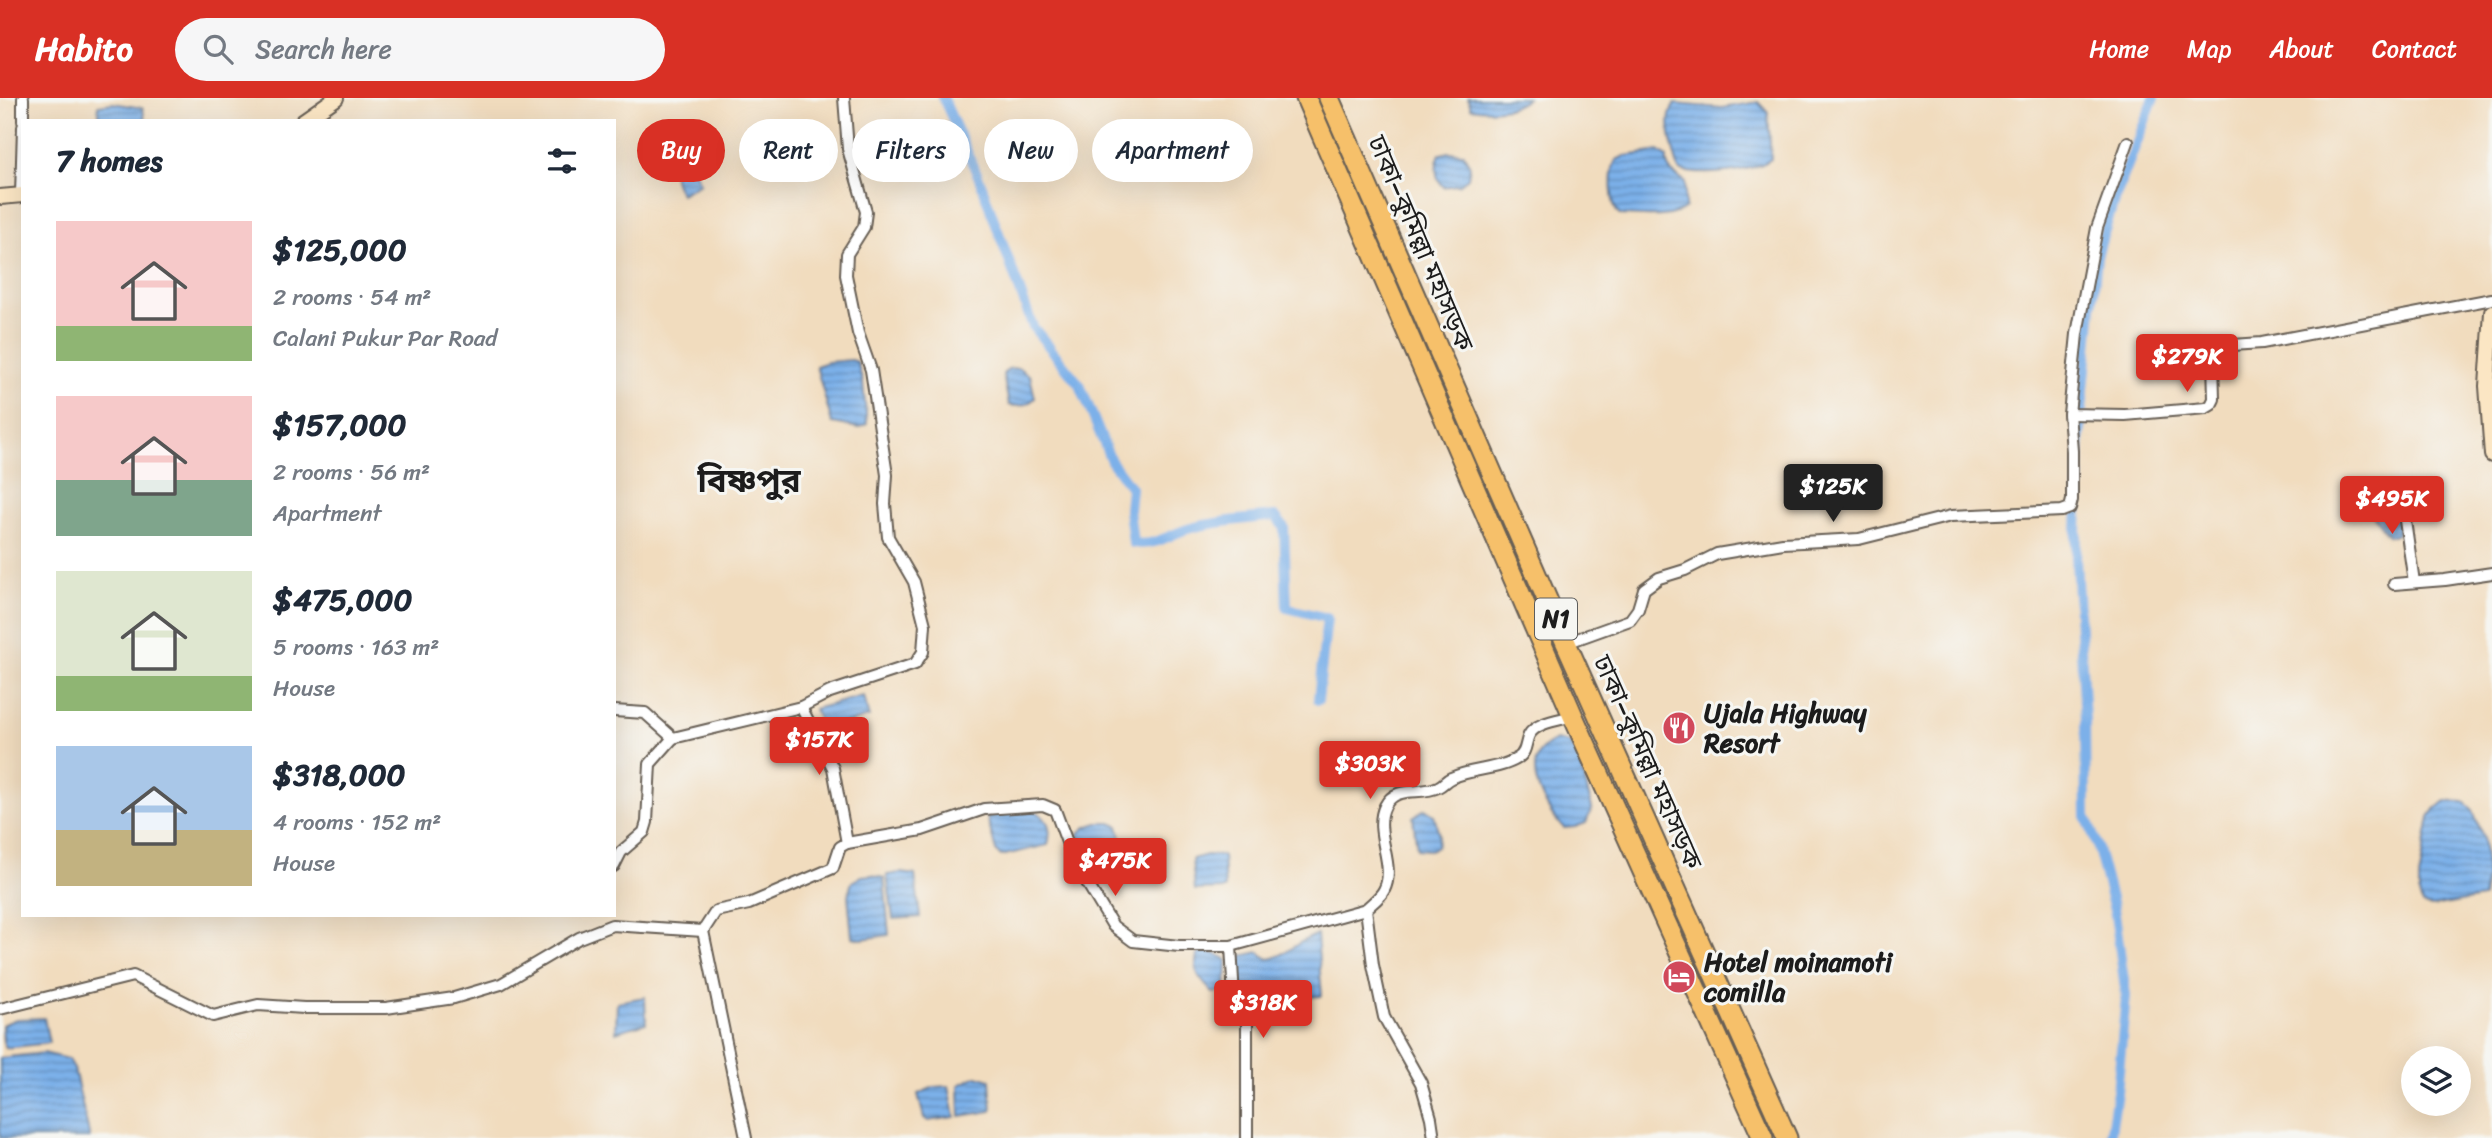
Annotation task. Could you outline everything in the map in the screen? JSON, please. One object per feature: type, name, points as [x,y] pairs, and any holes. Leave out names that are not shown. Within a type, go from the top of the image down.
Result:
[{"type":"highway","name":"N1","points":[[1306,98],[1573,716],[1763,1138]]},
{"type":"highway","name":"ঢাকা–কুমিল্লা মহাসড়ক","points":[[1329,98],[1566,643],[1787,1138]]},
{"type":"street","points":[[23,98],[23,119]]},
{"type":"street","points":[[310,118],[337,98]]},
{"type":"street","points":[[616,862],[621,852],[644,832],[647,822],[650,764],[673,738],[801,707],[830,692],[915,664],[923,652],[925,625],[914,582],[888,537],[885,505],[887,475],[873,383],[858,332],[846,275],[847,254],[864,227],[866,212],[848,149],[844,98]]},
{"type":"street","points":[[1566,643],[1630,620],[1638,609],[1644,589],[1659,578],[1685,570],[1717,554],[1783,543],[1859,539],[1951,516],[2062,511],[2070,508],[2073,451],[2069,414],[2077,334],[2097,228],[2128,142]]},
{"type":"street","points":[[0,197],[21,195]]},
{"type":"street","points":[[2069,414],[2125,415],[2206,408],[2214,399],[2213,359],[2218,346],[2262,343],[2492,299]]},
{"type":"street","points":[[2492,313],[2487,386],[2492,455]]},
{"type":"street","points":[[2400,486],[2414,582]]},
{"type":"street","points":[[2394,584],[2492,573]]},
{"type":"street","points":[[801,707],[833,768],[847,843]]},
{"type":"street","points":[[616,711],[645,713],[673,738]]},
{"type":"street","points":[[746,1138],[704,931],[716,911],[749,904],[833,869],[840,847],[847,843],[922,830],[984,809],[1043,805],[1055,810],[1074,861],[1113,926],[1133,941],[1179,946],[1231,946],[1366,909],[1382,894],[1387,884],[1382,830],[1384,808],[1391,797],[1405,792],[1437,788],[1450,778],[1515,760],[1524,751],[1528,736],[1534,729],[1573,716]]},
{"type":"street","points":[[1366,909],[1373,965],[1384,1017],[1421,1083],[1432,1118],[1434,1138]]},
{"type":"street","points":[[0,1009],[133,976],[213,1016],[258,1005],[386,1008],[454,998],[501,984],[612,920],[704,931]]},
{"type":"street","points":[[1231,946],[1234,998],[1247,1021],[1247,1138]]},
{"type":"water","points":[[1468,98],[1527,98],[1508,108],[1493,110],[1471,108]]},
{"type":"water","points":[[1758,102],[1768,113],[1771,159],[1752,167],[1726,172],[1700,173],[1679,170],[1669,127],[1671,111],[1675,104],[1722,108]]},
{"type":"water","points":[[113,103],[143,108],[145,119],[100,119],[98,105]]},
{"type":"water","points":[[1659,151],[1667,157],[1669,169],[1685,181],[1685,208],[1663,216],[1619,215],[1611,188],[1616,160]]},
{"type":"water","points":[[1463,153],[1470,166],[1468,178],[1460,184],[1444,187],[1438,179],[1436,167],[1440,154]]},
{"type":"water","points":[[676,182],[700,183],[681,194]]},
{"type":"water","points":[[852,360],[857,362],[863,383],[867,424],[859,428],[832,423],[816,366]]},
{"type":"water","points":[[1019,368],[1030,376],[1035,398],[1023,405],[1009,405],[1003,374],[1008,369]]},
{"type":"water","points":[[2379,489],[2389,490],[2395,506],[2398,528],[2397,534],[2392,536],[2388,535],[2372,514],[2370,496]]},
{"type":"water","points":[[863,696],[869,717],[823,730],[814,709]]},
{"type":"water","points":[[1556,740],[1569,743],[1578,755],[1592,808],[1586,823],[1575,827],[1564,828],[1546,804],[1537,783],[1535,772],[1539,754]]},
{"type":"water","points":[[2446,801],[2464,802],[2473,810],[2483,838],[2487,876],[2483,898],[2432,907],[2422,905],[2419,879],[2430,817],[2436,808]]},
{"type":"water","points":[[1425,809],[1434,815],[1439,835],[1437,847],[1430,850],[1417,849],[1413,817]]},
{"type":"water","points":[[1034,810],[1048,824],[1048,845],[1001,856],[996,851],[987,817],[1005,812]]},
{"type":"water","points":[[1098,823],[1118,826],[1122,851],[1118,862],[1096,874],[1086,860],[1078,834],[1086,827]]},
{"type":"water","points":[[1207,855],[1223,856],[1225,889],[1195,890],[1192,859]]},
{"type":"water","points":[[887,875],[915,875],[920,917],[893,919]]},
{"type":"water","points":[[862,876],[884,878],[889,935],[862,939],[852,937],[848,895],[852,882]]},
{"type":"water","points":[[1317,935],[1322,996],[1274,999],[1272,1015],[1250,1016],[1236,986],[1236,957],[1259,952],[1268,959],[1274,958]]},
{"type":"water","points":[[1206,951],[1227,960],[1226,990],[1213,993],[1199,976],[1196,967],[1197,955]]},
{"type":"water","points":[[645,997],[646,1023],[616,1032],[617,1002]]},
{"type":"water","points":[[44,1018],[49,1043],[6,1048],[2,1025],[16,1019]]},
{"type":"water","points":[[44,1053],[68,1059],[74,1069],[90,1138],[0,1138],[0,1058]]},
{"type":"water","points":[[977,1076],[990,1080],[992,1111],[960,1116],[959,1085]]},
{"type":"water","points":[[949,1086],[955,1117],[928,1121],[924,1118],[918,1094],[934,1087]]},
{"type":"waterway","points":[[943,98],[979,178],[1033,327],[1080,385],[1111,461],[1131,488],[1129,510],[1133,543],[1156,542],[1191,528],[1233,520],[1275,516],[1284,527],[1287,608],[1327,618],[1318,700]]},
{"type":"waterway","points":[[2082,410],[2097,256],[2113,204],[2154,98]]},
{"type":"waterway","points":[[2081,423],[2076,560],[2085,720],[2086,816],[2097,845],[2115,914],[2126,996],[2110,1138]]},
{"type":"place","name":"Ujala Highway Resort","points":[[1679,728]]},
{"type":"place","name":"Hotel moinamoti comilla","points":[[1679,977]]},
{"type":"district","name":"বিষ্ণপুর","points":[[749,481]]}]
